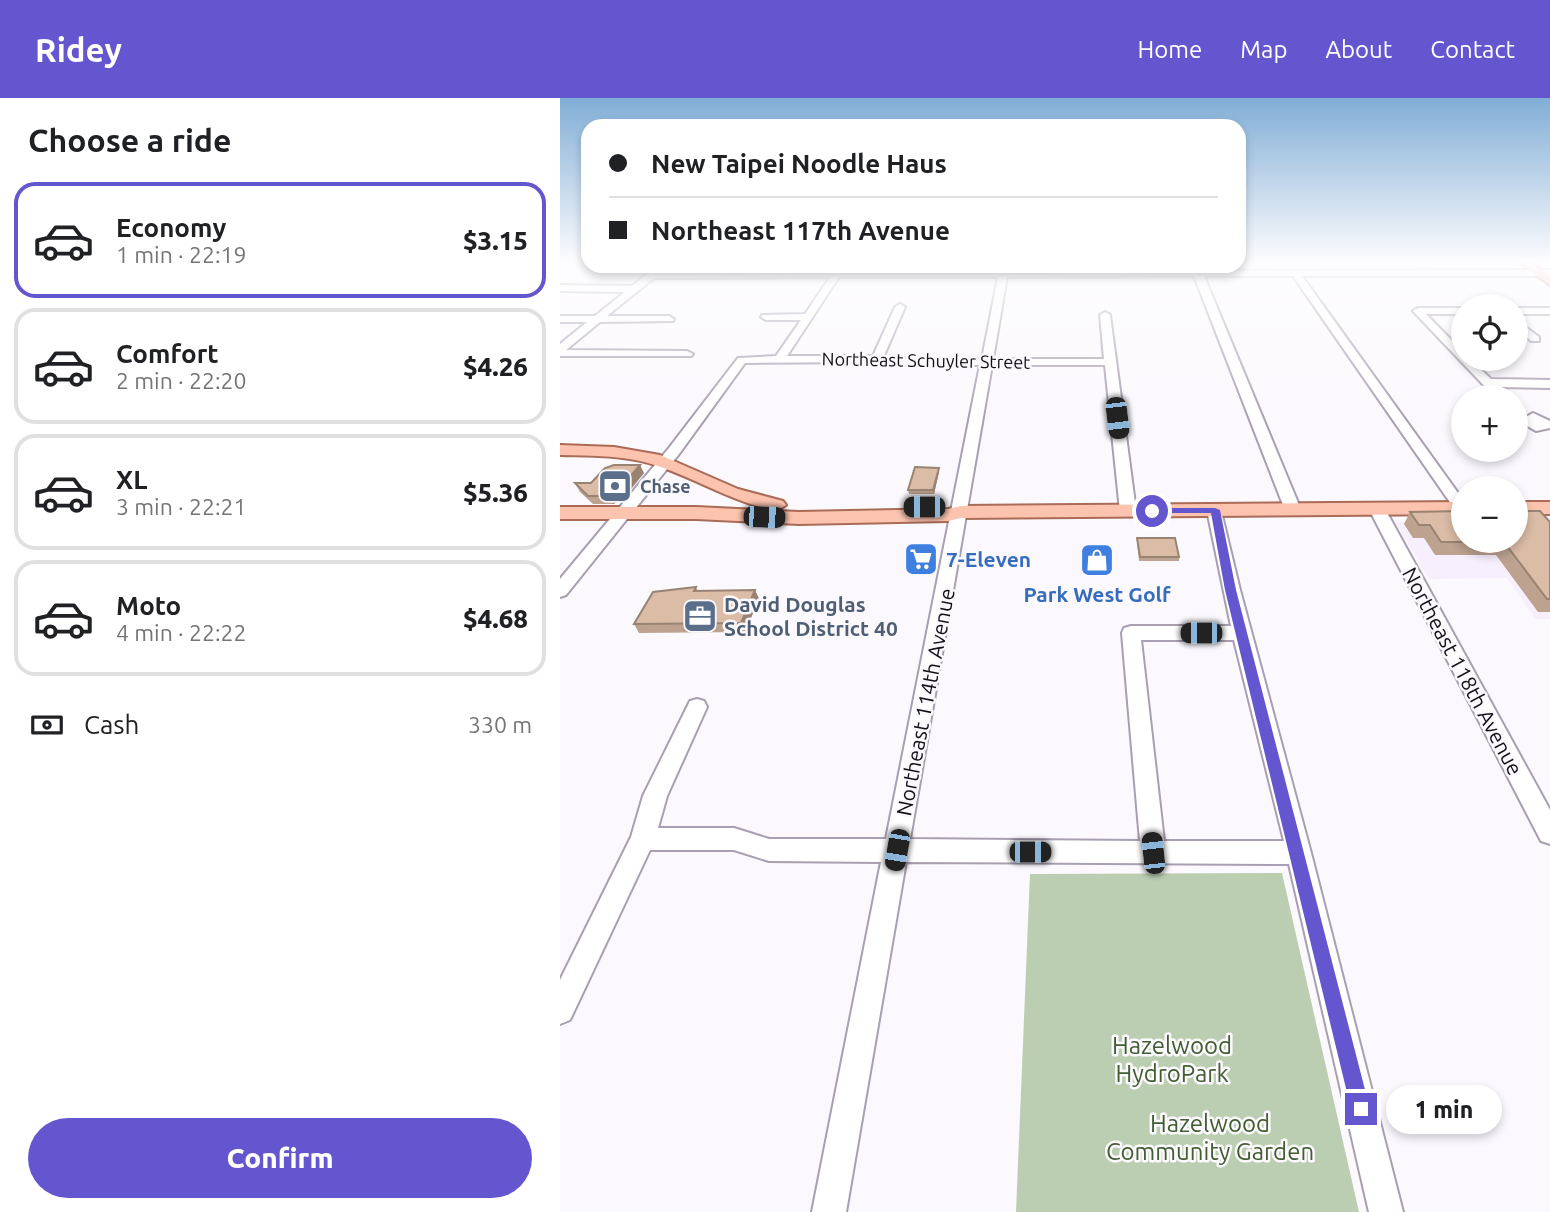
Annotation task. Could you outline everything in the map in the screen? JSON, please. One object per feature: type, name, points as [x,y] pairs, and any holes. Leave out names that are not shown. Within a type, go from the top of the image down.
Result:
[{"type":"main road","points":[[560,450],[611,452],[664,462],[728,493],[762,503],[811,509],[948,507],[961,512]]},
{"type":"main road","points":[[560,513],[799,518],[948,515],[961,512],[1451,508]]},
{"type":"street","points":[[560,351],[602,315]]},
{"type":"street","points":[[877,359],[896,315]]},
{"type":"street","name":"Northeast 114th Avenue","points":[[829,1212],[996,315]]},
{"type":"street","points":[[1105,315],[1128,511]]},
{"type":"street","points":[[1214,315],[1293,510]]},
{"type":"street","points":[[1325,315],[1451,492]]},
{"type":"street","points":[[1422,315],[1451,345]]},
{"type":"street","points":[[766,317],[807,317]]},
{"type":"street","points":[[780,359],[807,317]]},
{"type":"street","points":[[560,319],[669,319]]},
{"type":"street","points":[[1528,333],[1535,339]]},
{"type":"street","points":[[560,351],[687,354]]},
{"type":"street","name":"Northeast Schuyler Street","points":[[664,462],[742,360],[1110,362]]},
{"type":"street","points":[[1476,371],[1488,383],[1550,384]]},
{"type":"street","points":[[560,591],[664,462]]},
{"type":"street","points":[[1533,508],[1550,526]]},
{"type":"street","name":"Northeast 118th Avenue","points":[[1377,509],[1550,833]]},
{"type":"street","points":[[1215,510],[1242,633],[1385,1212]]},
{"type":"street","points":[[1153,853],[1130,633],[1242,633]]},
{"type":"street","points":[[560,1010],[643,839],[655,796],[697,707]]},
{"type":"street","points":[[643,839],[734,839],[769,850],[1298,853]]},
{"type":"shaded area","points":[[1395,522],[1451,522],[1451,553],[1528,553],[1528,539],[1550,536],[1550,619],[1535,619],[1507,578],[1429,579]]},
{"type":"green space","name":"Hazelwood HydroPark","points":[[1282,873],[1359,1212],[1016,1212],[1030,874]]},
{"type":"building","points":[[614,465],[640,465],[617,492],[608,496],[588,496],[575,483],[591,483],[605,468]]},
{"type":"building","points":[[915,467],[939,468],[933,490],[908,490]]},
{"type":"building","points":[[1451,511],[1451,542],[1441,542],[1430,525],[1419,525],[1410,512]]},
{"type":"building","points":[[1528,511],[1540,511],[1550,522],[1550,599],[1547,599],[1512,553],[1528,553]]},
{"type":"building","points":[[1137,538],[1175,538],[1179,557],[1140,557]]},
{"type":"building","name":"David Douglas School District 40","points":[[696,587],[694,591],[755,590],[741,623],[634,624],[653,592]]},
{"type":"place","name":"Chase","points":[[615,486]]},
{"type":"place","name":"7-Eleven","points":[[921,559]]},
{"type":"place","name":"Park West Golf","points":[[1097,560]]},
{"type":"place","name":"David Douglas School District 40","points":[[700,616]]},
{"type":"route","points":[[1152,511],[1215,510],[1231,590],[1361,1109]]},
{"type":"park label","name":"Hazelwood Community Garden","points":[[1210,1137]]}]
